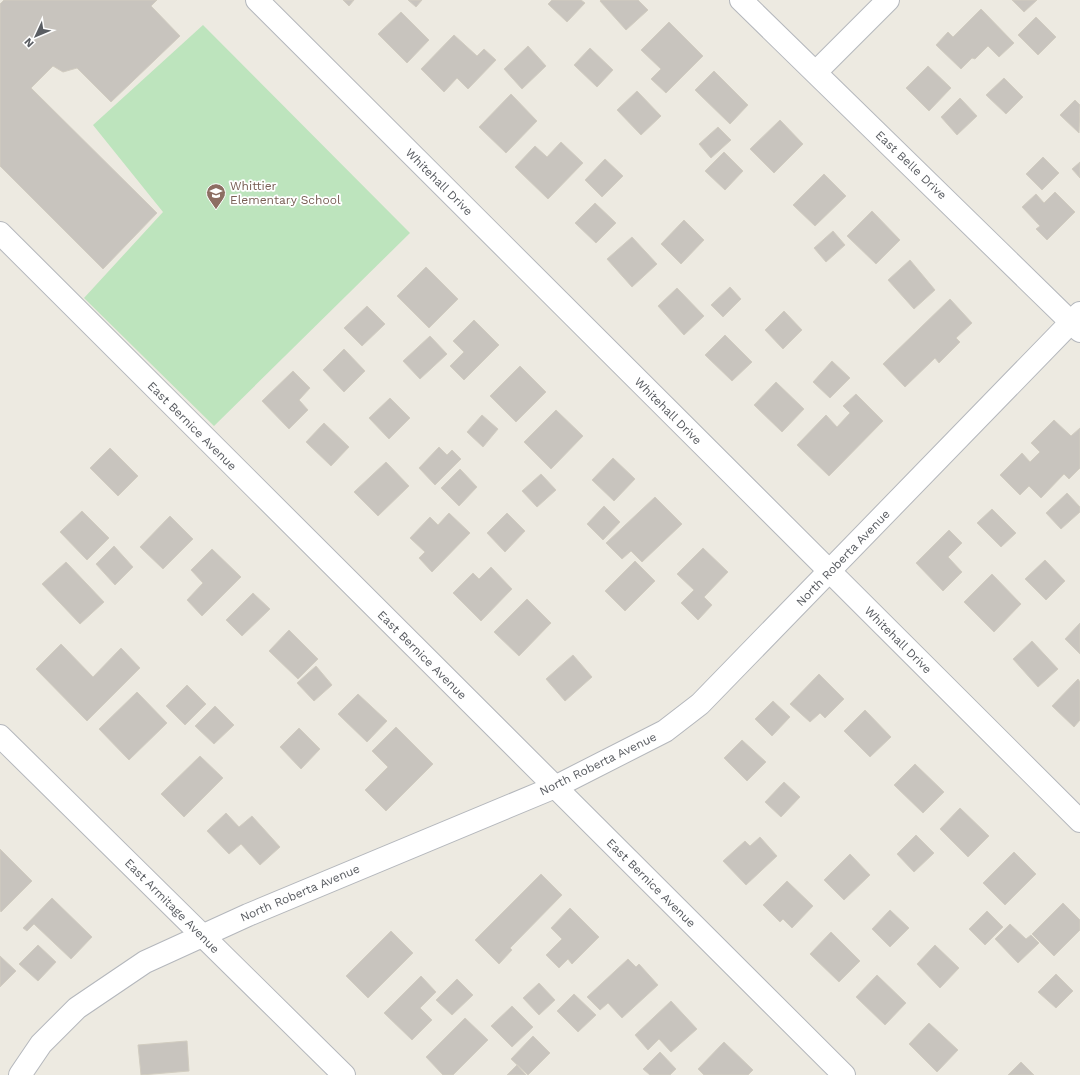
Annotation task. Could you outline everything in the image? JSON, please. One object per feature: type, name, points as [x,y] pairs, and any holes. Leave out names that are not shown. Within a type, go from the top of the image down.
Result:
[{"type":"street","name":"Whitehall Drive","points":[[257,0],[1080,821]]},
{"type":"street","name":"East Belle Drive","points":[[741,0],[1077,322]]},
{"type":"street","points":[[816,72],[888,0]]},
{"type":"street","name":"East Bernice Avenue","points":[[0,233],[844,1075]]},
{"type":"street","name":"North Roberta Avenue","points":[[20,1075],[41,1044],[77,1008],[145,962],[202,935],[555,787],[665,731],[700,704],[1077,322]]},
{"type":"street","name":"East Armitage Avenue","points":[[0,736],[344,1075]]},
{"type":"green space","points":[[203,25],[410,233],[214,426],[84,298],[163,212],[93,125]]},
{"type":"building","points":[[4,0],[157,0],[151,6],[180,36],[111,102],[77,68],[63,72],[53,66],[31,88],[157,213],[103,269],[0,166],[0,4]]},
{"type":"building","points":[[343,0],[354,0],[349,6]]},
{"type":"building","points":[[408,0],[422,0],[416,7]]},
{"type":"building","points":[[552,0],[581,0],[585,3],[567,22],[548,4]]},
{"type":"building","points":[[638,0],[648,10],[626,30],[600,1]]},
{"type":"building","points":[[1012,0],[1037,0],[1024,12]]},
{"type":"building","points":[[981,9],[1014,43],[999,57],[988,46],[975,59],[972,58],[961,69],[936,45],[948,32],[953,37]]},
{"type":"building","points":[[401,12],[429,40],[407,63],[378,34]]},
{"type":"building","points":[[1036,17],[1056,37],[1038,55],[1018,35]]},
{"type":"building","points":[[669,22],[703,56],[666,93],[651,79],[661,69],[641,50]]},
{"type":"building","points":[[454,35],[477,56],[484,49],[496,60],[468,89],[457,78],[444,92],[421,69]]},
{"type":"building","points":[[528,46],[546,66],[522,89],[504,69]]},
{"type":"building","points":[[590,48],[613,70],[597,87],[574,65]]},
{"type":"building","points":[[928,66],[951,88],[929,111],[906,88]]},
{"type":"building","points":[[714,71],[748,105],[730,124],[695,90]]},
{"type":"building","points":[[1004,78],[1023,97],[1006,114],[986,95]]},
{"type":"building","points":[[637,91],[661,116],[641,135],[617,110]]},
{"type":"building","points":[[511,94],[537,121],[506,153],[479,127]]},
{"type":"building","points":[[960,98],[977,116],[957,135],[941,117]]},
{"type":"building","points":[[1075,100],[1080,105],[1079,133],[1060,115]]},
{"type":"building","points":[[780,120],[803,144],[774,173],[750,149]]},
{"type":"building","points":[[718,127],[731,140],[711,158],[699,144]]},
{"type":"building","points":[[561,142],[583,163],[548,199],[515,167],[535,146],[547,157]]},
{"type":"building","points":[[724,152],[743,171],[725,190],[705,171]]},
{"type":"building","points":[[1043,157],[1059,173],[1042,190],[1026,174]]},
{"type":"building","points":[[605,159],[623,176],[602,197],[585,180]]},
{"type":"building","points":[[1080,162],[1080,178],[1072,169]]},
{"type":"building","points":[[824,174],[846,196],[815,226],[793,205]]},
{"type":"building","points":[[1055,192],[1075,212],[1047,240],[1036,229],[1040,226],[1022,207],[1036,194],[1044,203]]},
{"type":"building","points":[[595,203],[616,223],[596,243],[575,223]]},
{"type":"building","points":[[872,211],[900,240],[876,264],[847,236]]},
{"type":"building","points":[[684,220],[704,240],[681,264],[661,244]]},
{"type":"building","points":[[833,231],[845,245],[826,262],[814,248]]},
{"type":"building","points":[[632,237],[657,264],[632,287],[607,259]]},
{"type":"building","points":[[910,260],[935,290],[914,309],[888,280]]},
{"type":"building","points":[[426,267],[458,299],[429,328],[397,296]]},
{"type":"building","points":[[730,287],[741,299],[723,317],[711,305]]},
{"type":"building","points":[[677,288],[704,316],[684,335],[658,306]]},
{"type":"building","points":[[950,299],[972,323],[956,338],[960,342],[939,363],[935,358],[905,387],[883,364]]},
{"type":"building","points":[[367,306],[385,324],[362,346],[344,328]]},
{"type":"building","points":[[784,311],[802,330],[783,349],[765,330]]},
{"type":"building","points":[[474,320],[499,345],[464,380],[450,366],[464,352],[453,341]]},
{"type":"building","points":[[725,335],[752,362],[732,381],[705,355]]},
{"type":"building","points":[[430,336],[447,354],[420,379],[403,361]]},
{"type":"building","points":[[344,349],[365,371],[344,392],[323,370]]},
{"type":"building","points":[[832,361],[850,378],[830,398],[813,382]]},
{"type":"building","points":[[520,366],[546,392],[516,422],[490,396]]},
{"type":"building","points":[[293,371],[310,388],[299,400],[308,410],[289,429],[262,401]]},
{"type":"building","points":[[776,382],[804,409],[782,432],[754,405]]},
{"type":"building","points":[[856,394],[883,421],[829,476],[797,445],[826,415],[837,427],[850,413],[843,406]]},
{"type":"building","points":[[390,398],[410,418],[389,439],[369,418]]},
{"type":"building","points":[[556,410],[583,436],[551,469],[524,442]]},
{"type":"building","points":[[482,415],[498,429],[483,447],[467,432]]},
{"type":"building","points":[[1054,420],[1071,436],[1080,428],[1080,468],[1069,479],[1064,474],[1041,498],[1029,486],[1020,495],[1000,475],[1022,453],[1030,462],[1040,452],[1031,443]]},
{"type":"building","points":[[324,423],[349,447],[331,466],[306,442]]},
{"type":"building","points":[[439,447],[447,455],[452,450],[461,459],[435,485],[419,468]]},
{"type":"building","points":[[110,448],[138,476],[118,496],[90,468]]},
{"type":"building","points":[[613,458],[635,479],[614,501],[592,480]]},
{"type":"building","points":[[386,462],[409,486],[378,516],[354,492]]},
{"type":"building","points":[[460,469],[477,487],[459,506],[441,488]]},
{"type":"building","points":[[541,474],[556,490],[537,507],[522,491]]},
{"type":"building","points":[[1067,493],[1080,507],[1080,512],[1061,529],[1046,513]]},
{"type":"building","points":[[655,497],[682,524],[642,562],[631,551],[622,559],[606,543]]},
{"type":"building","points":[[604,506],[620,522],[603,540],[587,524]]},
{"type":"building","points":[[992,509],[1016,533],[1001,547],[977,523]]},
{"type":"building","points":[[82,511],[109,538],[87,560],[60,532]]},
{"type":"building","points":[[449,513],[470,533],[432,572],[419,558],[425,552],[410,538],[430,517],[438,525]]},
{"type":"building","points":[[507,513],[525,531],[505,552],[487,533]]},
{"type":"building","points":[[170,516],[193,539],[163,569],[140,547]]},
{"type":"building","points":[[949,530],[962,543],[948,557],[962,572],[943,591],[916,563]]},
{"type":"building","points":[[114,546],[133,567],[115,585],[96,564]]},
{"type":"building","points":[[703,548],[728,572],[704,597],[712,605],[698,620],[681,603],[694,590],[677,574]]},
{"type":"building","points":[[212,549],[241,577],[202,616],[187,600],[203,583],[191,570]]},
{"type":"building","points":[[1045,560],[1065,581],[1046,600],[1025,579]]},
{"type":"building","points":[[635,561],[655,581],[625,611],[605,591]]},
{"type":"building","points":[[66,562],[104,602],[80,624],[42,584]]},
{"type":"building","points":[[491,567],[512,589],[481,621],[453,593],[473,573],[479,579]]},
{"type":"building","points":[[992,574],[1021,604],[994,632],[964,602]]},
{"type":"building","points":[[253,593],[270,609],[242,636],[226,620]]},
{"type":"building","points":[[527,599],[551,623],[519,656],[494,632]]},
{"type":"building","points":[[1080,623],[1080,654],[1065,639]]},
{"type":"building","points":[[289,630],[318,659],[298,679],[269,651]]},
{"type":"building","points":[[1032,641],[1058,669],[1038,687],[1013,659]]},
{"type":"building","points":[[61,644],[93,677],[121,648],[140,668],[87,721],[36,669]]},
{"type":"building","points":[[573,655],[592,677],[565,701],[546,679]]},
{"type":"building","points":[[316,666],[332,685],[314,701],[297,683]]},
{"type":"building","points":[[819,674],[844,699],[825,718],[820,713],[810,722],[790,704]]},
{"type":"building","points":[[1078,679],[1080,682],[1080,720],[1074,727],[1052,706]]},
{"type":"building","points":[[187,685],[206,704],[185,725],[166,706]]},
{"type":"building","points":[[137,692],[167,723],[129,760],[99,729]]},
{"type":"building","points":[[358,694],[387,721],[367,742],[338,714]]},
{"type":"building","points":[[773,701],[790,717],[772,736],[755,719]]},
{"type":"building","points":[[215,706],[234,725],[214,744],[195,726]]},
{"type":"building","points":[[865,710],[891,737],[870,757],[844,731]]},
{"type":"building","points":[[396,727],[433,764],[386,811],[365,790],[388,767],[372,751]]},
{"type":"building","points":[[299,728],[320,749],[301,769],[280,747]]},
{"type":"building","points":[[742,740],[766,762],[747,781],[724,758]]},
{"type":"building","points":[[200,756],[223,778],[184,817],[161,794]]},
{"type":"building","points":[[915,764],[944,792],[923,813],[894,785]]},
{"type":"building","points":[[784,782],[800,797],[781,817],[765,802]]},
{"type":"building","points":[[960,808],[989,836],[968,857],[940,829]]},
{"type":"building","points":[[226,813],[239,827],[252,816],[280,847],[260,865],[241,844],[229,854],[207,831]]},
{"type":"building","points":[[916,835],[934,853],[914,872],[897,854]]},
{"type":"building","points":[[760,837],[777,856],[746,885],[723,861],[745,841],[750,846]]},
{"type":"building","points":[[0,849],[32,881],[1,912],[0,910]]},
{"type":"building","points":[[1014,852],[1036,874],[1005,905],[983,883]]},
{"type":"building","points":[[850,854],[870,875],[844,900],[824,880]]},
{"type":"building","points":[[541,874],[562,895],[510,948],[512,950],[499,964],[475,940]]},
{"type":"building","points":[[787,881],[813,906],[792,928],[783,919],[780,922],[763,905]]},
{"type":"building","points":[[52,898],[92,937],[71,959],[34,924],[27,931],[23,928]]},
{"type":"building","points":[[1063,903],[1080,920],[1080,930],[1054,956],[1032,934]]},
{"type":"building","points":[[570,908],[599,937],[572,964],[568,959],[559,968],[546,955],[562,939],[551,928]]},
{"type":"building","points":[[890,910],[909,928],[890,947],[872,929]]},
{"type":"building","points":[[987,911],[1003,927],[985,945],[969,929]]},
{"type":"building","points":[[1010,924],[1026,939],[1031,935],[1039,943],[1018,963],[995,939]]},
{"type":"building","points":[[391,931],[413,953],[368,998],[346,976]]},
{"type":"building","points":[[831,932],[860,961],[839,982],[810,954]]},
{"type":"building","points":[[38,945],[56,962],[38,981],[19,964]]},
{"type":"building","points":[[935,945],[959,968],[940,988],[917,964]]},
{"type":"building","points":[[0,956],[16,971],[0,987]]},
{"type":"building","points":[[628,959],[636,967],[639,964],[658,985],[622,1018],[608,1003],[600,1010],[587,997]]},
{"type":"building","points":[[1056,974],[1073,991],[1056,1008],[1038,992]]},
{"type":"building","points":[[877,975],[906,1003],[885,1025],[856,997]]},
{"type":"building","points":[[421,976],[436,992],[420,1008],[432,1020],[412,1040],[384,1013]]},
{"type":"building","points":[[457,979],[473,995],[452,1015],[436,1000]]},
{"type":"building","points":[[539,983],[555,1000],[539,1015],[523,998]]},
{"type":"building","points":[[574,994],[596,1015],[578,1032],[557,1011]]},
{"type":"building","points":[[671,1001],[697,1029],[671,1052],[659,1039],[648,1050],[635,1035]]},
{"type":"building","points":[[512,1006],[533,1027],[512,1047],[491,1026]]},
{"type":"building","points":[[465,1018],[488,1040],[453,1075],[443,1075],[426,1057]]},
{"type":"building","points":[[929,1023],[958,1050],[937,1072],[909,1044]]},
{"type":"building","points":[[533,1036],[550,1053],[528,1075],[511,1059]]},
{"type":"building","points":[[187,1041],[189,1071],[141,1075],[138,1045]]},
{"type":"building","points":[[724,1042],[753,1070],[748,1075],[704,1075],[698,1069]]},
{"type":"building","points":[[660,1052],[676,1069],[670,1075],[650,1075],[643,1069]]},
{"type":"building","points":[[1021,1062],[1034,1075],[1008,1075]]},
{"type":"building","points":[[517,1065],[526,1075],[507,1075]]},
{"type":"place","name":"Whittier Elementary School","points":[[216,210]]}]
